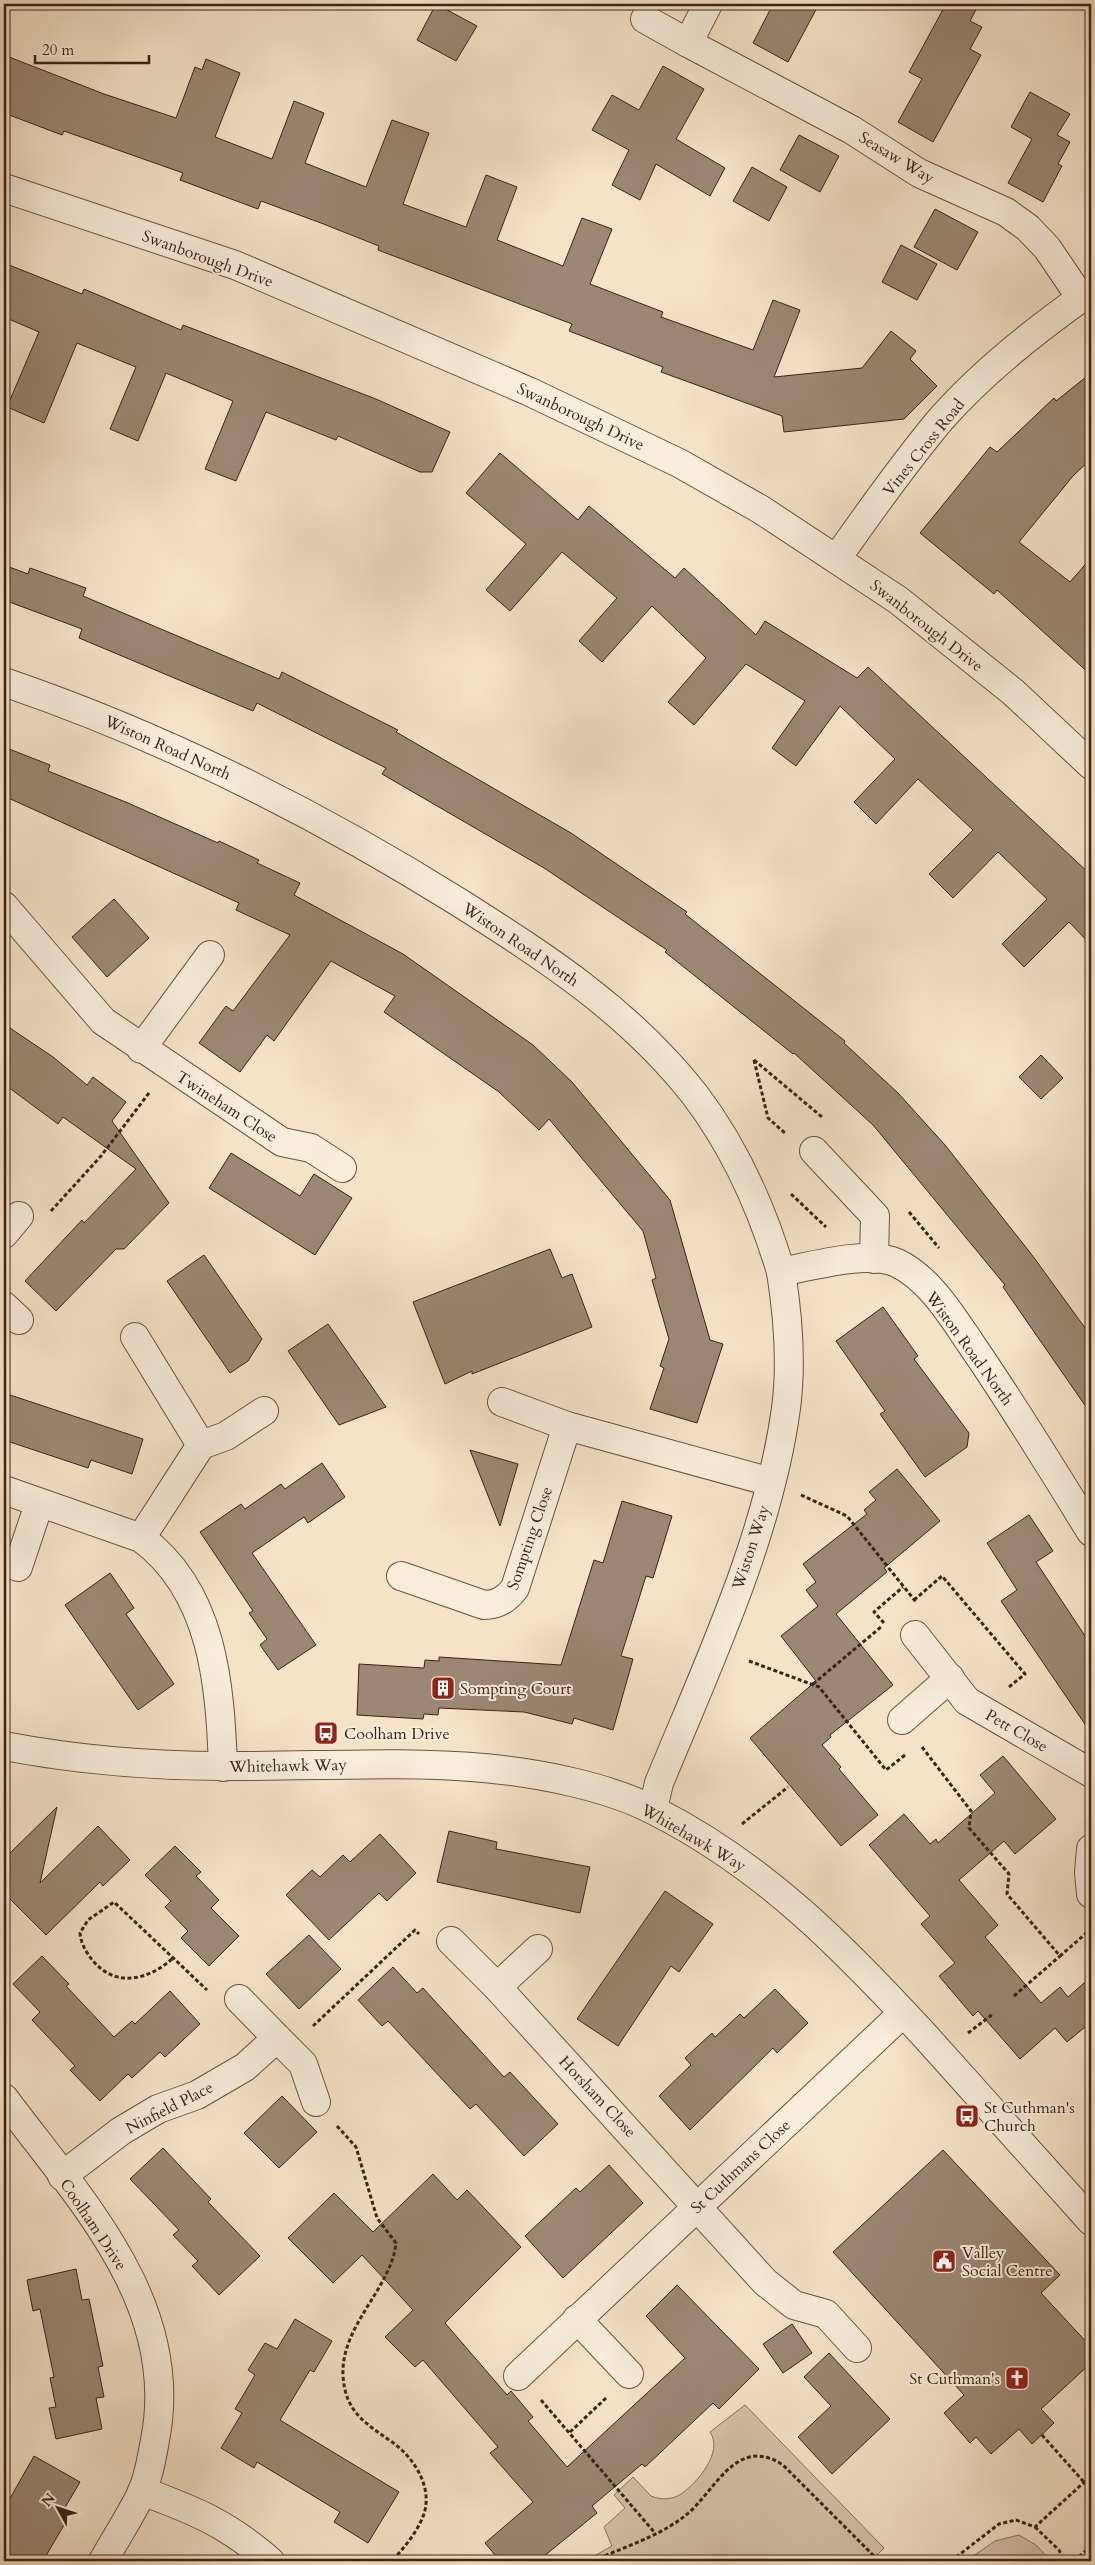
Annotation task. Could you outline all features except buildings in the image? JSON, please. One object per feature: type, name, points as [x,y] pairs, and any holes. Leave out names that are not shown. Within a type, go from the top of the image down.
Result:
[{"type":"street","points":[[688,43],[708,4]]},
{"type":"street","name":"Seasaw Way","points":[[645,19],[852,130],[919,173],[1006,212],[1028,228],[1086,295]]},
{"type":"street","name":"Swanborough Drive","points":[[4,188],[235,265],[528,391],[679,462],[760,509],[898,600],[1013,692],[1091,765]]},
{"type":"street","name":"Vines Cross Road","points":[[837,558],[906,462],[943,417],[986,373],[1086,295]]},
{"type":"street","name":"Wiston Road North","points":[[4,682],[73,705],[168,745],[270,793],[418,877],[543,955],[586,988],[622,1018],[695,1096],[742,1167],[769,1232],[782,1272],[874,1259],[897,1263],[915,1275],[943,1306],[994,1378],[1091,1532]]},
{"type":"street","name":"Twineham Close","points":[[8,918],[103,1021],[141,1049],[282,1142],[311,1148],[342,1168]]},
{"type":"street","points":[[141,1049],[210,955]]},
{"type":"street","points":[[814,1151],[875,1216],[874,1259]]},
{"type":"street","name":"Wiston Way","points":[[653,1809],[659,1782],[744,1572],[771,1482],[786,1406],[788,1351],[782,1272]]},
{"type":"street","points":[[135,1336],[201,1445]]},
{"type":"street","points":[[502,1402],[567,1426],[771,1482]]},
{"type":"street","points":[[141,1538],[201,1445],[226,1436],[264,1411]]},
{"type":"street","name":"Sompting Close","points":[[400,1576],[484,1605],[497,1603],[508,1598],[515,1588],[567,1426]]},
{"type":"street","points":[[4,1490],[38,1504],[141,1538],[154,1547],[176,1571],[199,1612],[214,1666],[223,1766]]},
{"type":"street","points":[[18,1567],[38,1504]]},
{"type":"street","name":"Pett Close","points":[[915,1635],[967,1701],[993,1718],[1091,1773]]},
{"type":"street","points":[[902,1720],[950,1678]]},
{"type":"street","name":"Whitehawk Way","points":[[4,1746],[88,1760],[223,1766],[419,1764],[485,1768],[529,1774],[572,1783],[614,1794],[653,1809],[725,1852],[761,1877],[811,1918],[903,2013],[1091,2221]]},
{"type":"street","points":[[1091,1850],[1089,1873],[1091,1894]]},
{"type":"street","name":"Horsham Close","points":[[451,1941],[497,1987],[779,2294],[802,2309],[826,2314],[857,2348]]},
{"type":"street","points":[[497,1987],[538,1949]]},
{"type":"street","points":[[239,1999],[303,2064],[316,2102]]},
{"type":"street","name":"St Cuthmans Close","points":[[518,2376],[576,2319],[903,2013]]},
{"type":"street","name":"Ninfield Place","points":[[62,2176],[121,2131],[158,2109],[197,2095],[282,2044]]},
{"type":"street","name":"Coolham Drive","points":[[4,2098],[117,2253],[148,2322],[157,2357],[161,2395],[160,2418],[154,2446],[142,2491],[103,2561]]},
{"type":"street","points":[[576,2319],[629,2374]]},
{"type":"street","points":[[142,2491],[195,2510],[220,2523],[243,2538],[270,2561]]},
{"type":"path","points":[[603,4],[609,5]]},
{"type":"path","points":[[12,1225],[34,1229],[101,1156],[168,1066]]},
{"type":"path","points":[[771,1482],[847,1516],[929,1618],[911,1632],[915,1635]]},
{"type":"path","points":[[914,1600],[942,1576],[1025,1674],[999,1695],[993,1718]]},
{"type":"path","points":[[812,1684],[885,1624],[874,1612],[904,1586]]},
{"type":"path","points":[[749,1661],[819,1687],[886,1770],[919,1743]]},
{"type":"path","points":[[902,1720],[945,1780],[971,1811],[970,1828],[1009,1874],[1007,1894],[1060,1956]]},
{"type":"path","points":[[748,1818],[788,1787]]},
{"type":"path","points":[[172,1958],[151,1974],[139,1978],[112,1976],[96,1964],[83,1948],[80,1933],[88,1920],[114,1902],[227,2009],[239,1999]]},
{"type":"path","points":[[1014,1996],[1091,1929]]},
{"type":"path","points":[[282,2044],[415,1930],[439,1954],[451,1941]]},
{"type":"path","points":[[968,2034],[993,2014]]},
{"type":"path","points":[[316,2102],[356,2147],[377,2218],[396,2242],[392,2262],[349,2342],[343,2374],[345,2389],[353,2410],[364,2424],[394,2443],[410,2459],[423,2478],[426,2498],[422,2520],[392,2561]]},
{"type":"path","points":[[518,2376],[570,2432],[654,2533]]},
{"type":"path","points":[[1042,2436],[1091,2490]]},
{"type":"path","points":[[593,2561],[654,2533],[686,2515],[728,2469],[744,2458],[763,2456],[783,2464],[877,2559],[875,2561]]},
{"type":"path","points":[[1035,2527],[1091,2476]]},
{"type":"path","points":[[951,2561],[1000,2524],[1016,2520],[1035,2527],[1058,2550],[1064,2561]]},
{"type":"path","points":[[1074,2561],[1091,2546]]},
{"type":"shaded area","points":[[745,2405],[884,2548],[871,2561],[585,2561],[612,2546],[604,2527],[625,2508],[614,2495],[633,2477],[651,2496],[662,2499],[681,2494],[701,2475],[711,2458],[714,2449],[710,2432]]},
{"type":"shaded area","points":[[1019,2535],[1036,2545],[1051,2561],[966,2561],[995,2541]]},
{"type":"place","name":"Sompting Court","points":[[443,1688]]},
{"type":"place","name":"Coolham Drive","points":[[326,1733]]},
{"type":"place","name":"St Cuthman's Church","points":[[967,2116]]},
{"type":"place","name":"Valley Social Centre","points":[[944,2261]]},
{"type":"place","name":"St Cuthman's","points":[[1017,2378]]}]
